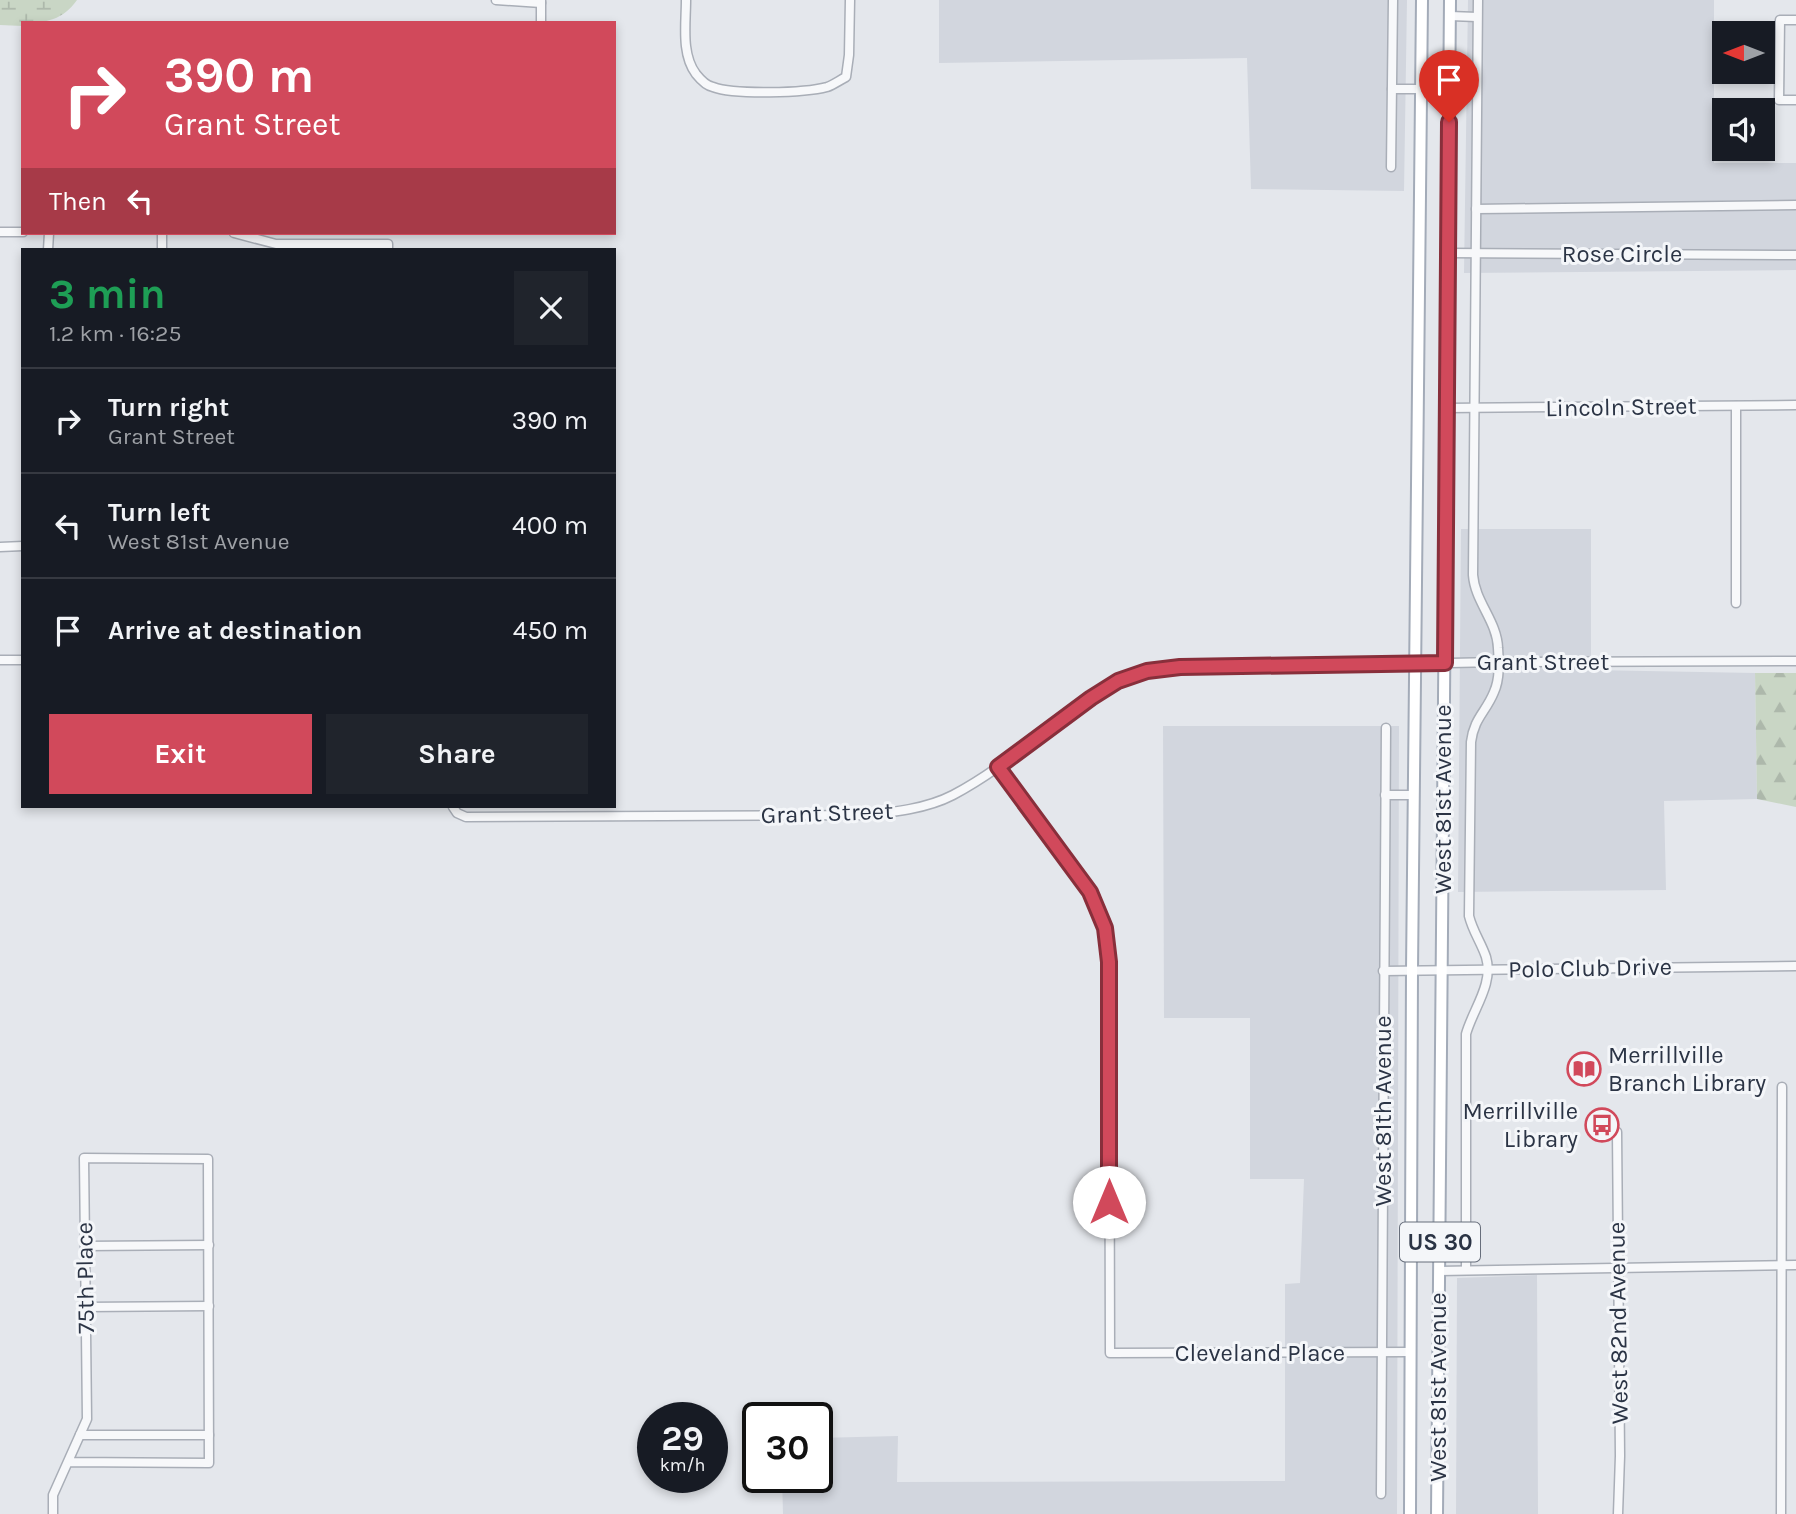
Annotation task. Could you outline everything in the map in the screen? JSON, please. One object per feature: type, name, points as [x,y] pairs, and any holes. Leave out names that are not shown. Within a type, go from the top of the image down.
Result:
[{"type":"main road","name":"West 81st Avenue","points":[[1410,1514],[1412,970],[1422,0]]},
{"type":"main road","name":"West 81st Avenue","points":[[1437,1514],[1450,0]]},
{"type":"street","points":[[496,0],[541,1],[541,21]]},
{"type":"street","points":[[686,0],[688,60],[697,75],[711,87],[810,90],[829,87],[846,77],[850,0]]},
{"type":"street","points":[[1391,167],[1393,0]]},
{"type":"street","name":"West 81st Avenue","points":[[1478,0],[1473,582],[1496,634],[1498,662],[1496,690],[1475,722],[1471,742],[1469,916],[1489,970]]},
{"type":"street","points":[[1450,16],[1477,17]]},
{"type":"street","points":[[1796,20],[1780,20],[1779,100],[1796,100]]},
{"type":"street","points":[[1392,89],[1421,89]]},
{"type":"street","name":"Rose Circle","points":[[1476,209],[1796,205]]},
{"type":"street","points":[[0,232],[21,232]]},
{"type":"street","points":[[242,235],[276,244],[388,247]]},
{"type":"street","name":"Rose Circle","points":[[1448,253],[1796,254]]},
{"type":"street","name":"Lincoln Street","points":[[1447,408],[1796,405]]},
{"type":"street","points":[[1736,406],[1736,604]]},
{"type":"street","points":[[0,547],[21,547]]},
{"type":"street","points":[[0,660],[21,660]]},
{"type":"street","name":"Grant Street","points":[[454,808],[466,817],[863,815],[908,810],[952,796],[998,767],[1100,691],[1147,671],[1180,667],[1498,662],[1796,662]]},
{"type":"street","name":"West 81th Avenue","points":[[1381,1494],[1386,728]]},
{"type":"street","name":"Cleveland Place","points":[[998,767],[1090,892],[1106,936],[1109,962],[1110,1353],[1410,1352]]},
{"type":"street","points":[[1385,796],[1414,795]]},
{"type":"street","name":"Polo Club Drive","points":[[1383,971],[1796,966]]},
{"type":"street","points":[[1466,1270],[1466,1034],[1470,1019],[1484,991],[1489,970]]},
{"type":"street","points":[[1781,1514],[1782,1087]]},
{"type":"street","name":"West 82nd Avenue","points":[[1617,1132],[1620,1456],[1618,1514]]},
{"type":"street","name":"75th Place","points":[[53,1514],[53,1495],[87,1419],[84,1158],[208,1159],[209,1245]]},
{"type":"street","points":[[68,1462],[208,1463],[209,1245],[85,1246]]},
{"type":"street","points":[[1439,1271],[1796,1265]]},
{"type":"street","points":[[85,1307],[209,1306]]},
{"type":"street","points":[[80,1435],[208,1436]]},
{"type":"shaded area","points":[[939,0],[1407,0],[1404,191],[1251,189],[1247,58],[939,63]]},
{"type":"shaded area","points":[[1468,0],[1714,0],[1712,161],[1796,163],[1796,270],[1464,273]]},
{"type":"shaded area","points":[[1461,529],[1591,529],[1591,670],[1755,673],[1757,799],[1664,801],[1666,890],[1458,892]]},
{"type":"shaded area","points":[[1163,726],[1399,726],[1397,1514],[783,1514],[782,1493],[833,1493],[833,1438],[898,1436],[897,1482],[1285,1481],[1285,1284],[1300,1283],[1304,1179],[1250,1179],[1250,1018],[1164,1018]]},
{"type":"shaded area","points":[[1537,1275],[1538,1514],[1456,1514],[1457,1278]]},
{"type":"green space","points":[[0,0],[77,0],[66,12],[47,21],[21,21],[21,26],[0,25]]},
{"type":"green space","points":[[1755,673],[1796,673],[1796,807],[1757,799]]},
{"type":"place","name":"Merrillville Branch Library","points":[[1584,1069]]},
{"type":"place","name":"Merrillville Library","points":[[1602,1125]]},
{"type":"route","points":[[1109,1202],[1109,962],[1105,928],[1090,892],[998,767],[1100,691],[1118,681],[1147,671],[1180,667],[1445,663],[1449,122]]}]
